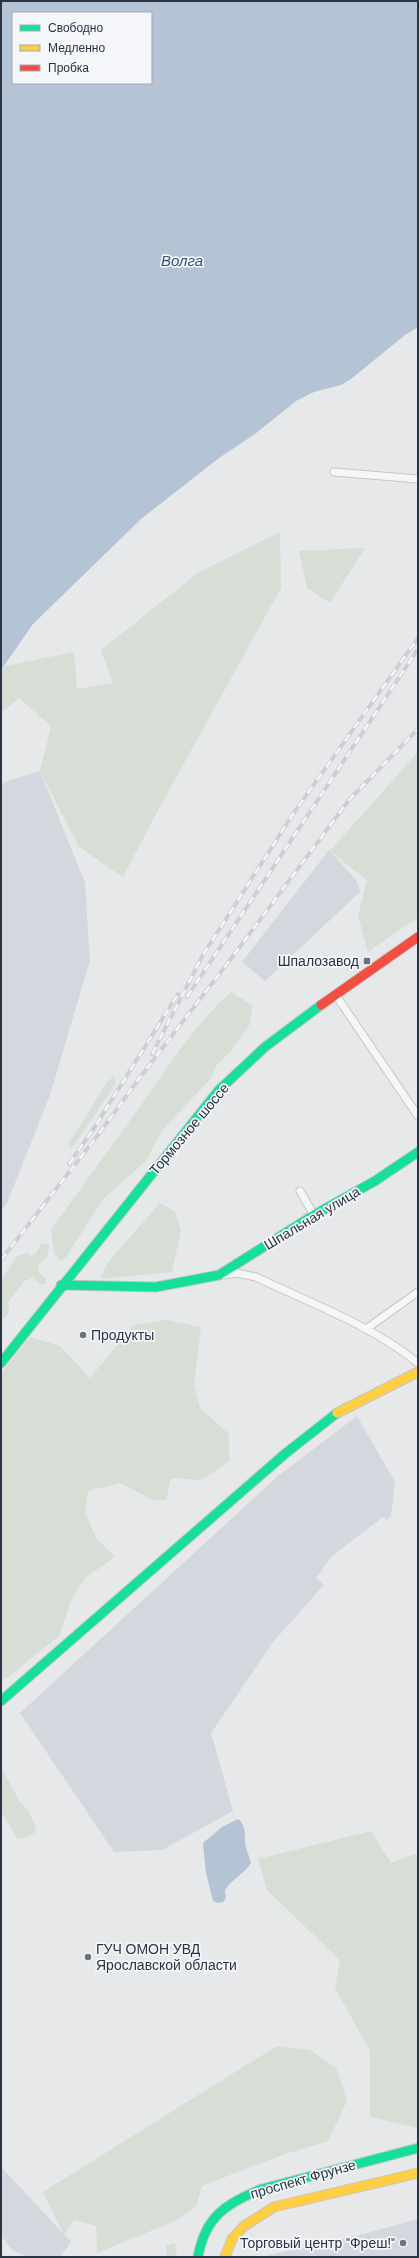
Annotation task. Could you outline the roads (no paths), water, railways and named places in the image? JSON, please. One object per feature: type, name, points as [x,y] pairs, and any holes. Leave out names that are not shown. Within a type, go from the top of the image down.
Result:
[{"type":"street","points":[[334,472],[418,479]]},
{"type":"street","name":"Тормозное шоссе","points":[[1,1363],[61,1285],[220,1090],[265,1047],[335,994],[418,937]]},
{"type":"street","points":[[335,994],[418,1116]]},
{"type":"street","name":"Шпальная улица","points":[[61,1285],[156,1288],[219,1276],[314,1215],[375,1181],[418,1152]]},
{"type":"street","points":[[300,1191],[314,1215]]},
{"type":"street","points":[[219,1276],[237,1273],[256,1277],[366,1329],[405,1352],[418,1362]]},
{"type":"street","points":[[366,1329],[418,1292]]},
{"type":"street","points":[[1,1701],[286,1453],[335,1414],[418,1372]]},
{"type":"street","name":"проспект Фрунзе","points":[[198,2257],[200,2244],[208,2223],[224,2207],[238,2198],[274,2185],[418,2148]]},
{"type":"street","name":"проспект Фрунзе","points":[[225,2257],[228,2245],[236,2232],[252,2217],[274,2207],[418,2173]]},
{"type":"water","name":"Волга","points":[[1,1],[418,1],[418,327],[405,335],[351,379],[341,385],[314,392],[296,401],[255,434],[219,458],[141,519],[33,624],[1,670]]},
{"type":"water","points":[[238,1819],[244,1828],[246,1847],[251,1863],[225,1890],[226,1898],[223,1902],[217,1903],[213,1901],[206,1873],[203,1843],[222,1827]]},
{"type":"railway","points":[[152,1054],[203,955],[293,814],[418,638]]},
{"type":"railway","points":[[187,997],[418,649]]},
{"type":"railway","points":[[1,1260],[101,1131],[349,800],[418,729]]},
{"type":"railway","points":[[69,1164],[94,1128],[178,994]]},
{"type":"place","name":"Шпалозавод","points":[[367,961]]},
{"type":"place","name":"Продукты","points":[[83,1335]]},
{"type":"place","name":"ГУЧ ОМОН УВД Ярославской области","points":[[88,1957]]},
{"type":"place","name":"Торговый центр \"Фреш!\"","points":[[403,2243]]}]
